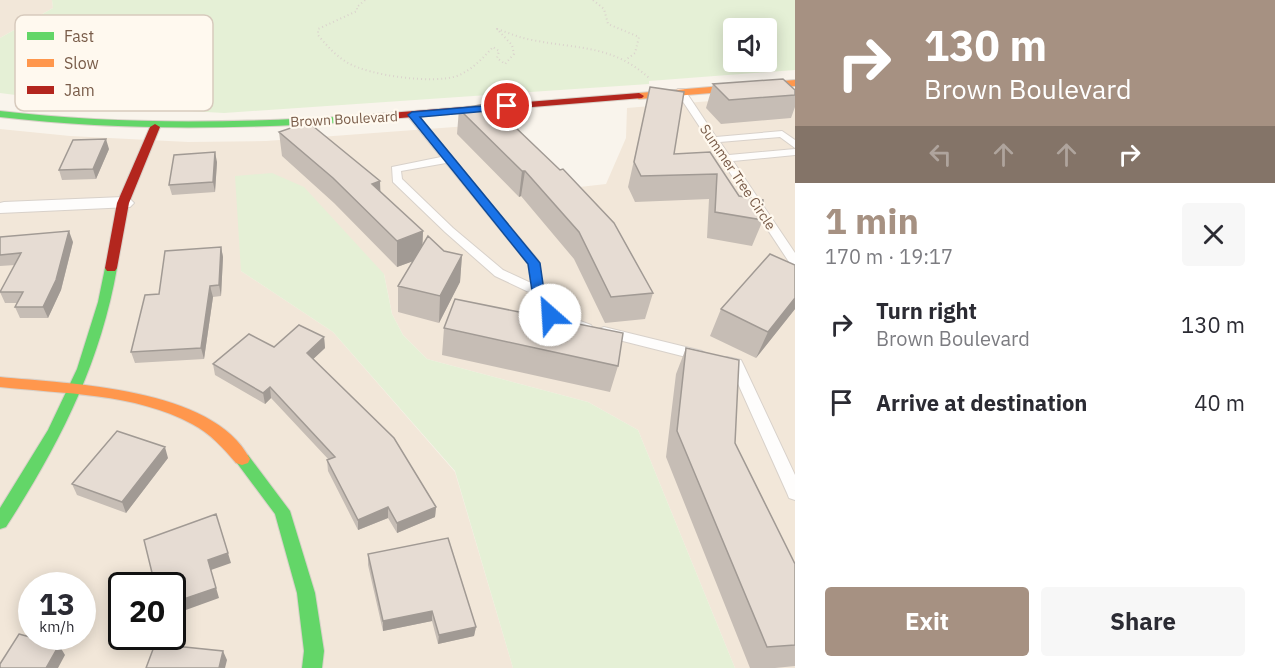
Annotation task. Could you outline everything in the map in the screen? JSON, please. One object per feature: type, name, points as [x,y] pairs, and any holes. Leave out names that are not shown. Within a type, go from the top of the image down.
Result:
[{"type":"street","name":"Brown Boulevard","points":[[0,114],[69,124],[155,128],[235,125],[412,115],[795,83]]},
{"type":"street","points":[[0,522],[24,488],[73,391],[93,339],[105,299],[123,203],[155,128]]},
{"type":"street","points":[[4,208],[123,203]]},
{"type":"street","points":[[0,382],[138,399],[165,406],[196,419],[225,439],[264,485],[282,511],[306,593],[314,651],[312,668]]},
{"type":"lane","name":"Summer Tree Circle","points":[[681,91],[795,262]]},
{"type":"lane","points":[[412,115],[534,263],[538,291],[550,315],[573,324],[736,364],[795,493]]},
{"type":"lane","points":[[712,140],[782,134],[795,145]]},
{"type":"lane","points":[[726,158],[795,152]]},
{"type":"lane","points":[[448,159],[396,169],[397,180],[449,231],[499,273],[538,291]]},
{"type":"path","points":[[365,0],[357,6],[357,11],[318,29],[318,35],[333,51],[353,65],[368,70],[428,78],[454,77],[475,66],[493,48],[499,51],[497,58],[505,64],[514,54],[512,45],[497,28],[519,38],[603,50],[627,59],[654,82]]},
{"type":"path","points":[[593,0],[604,9],[608,24],[639,37],[635,53],[627,59]]},
{"type":"shaded area","points":[[0,0],[52,0],[53,8],[41,15],[15,15],[15,30],[0,38]]},
{"type":"shaded area","points":[[795,94],[795,668],[735,668],[638,430],[588,402],[427,359],[403,335],[392,314],[384,274],[241,271],[333,332],[455,472],[513,668],[0,668],[0,129],[70,136],[188,142],[266,141],[495,124],[562,189],[606,184],[626,138],[627,108]]},
{"type":"green space","points":[[52,0],[795,0],[795,70],[777,71],[777,18],[723,18],[723,72],[768,72],[649,81],[649,84],[224,113],[189,111],[213,111],[213,15],[41,15],[53,8]]},
{"type":"green space","points":[[15,30],[15,95],[0,93],[0,38]]},
{"type":"green space","points":[[272,173],[304,187],[384,274],[392,314],[403,335],[427,359],[588,402],[638,430],[735,668],[513,668],[455,471],[333,332],[241,271],[235,176]]},
{"type":"building","points":[[783,79],[795,90],[795,95],[729,100],[713,84]]},
{"type":"building","points":[[650,87],[684,92],[674,154],[710,152],[739,196],[763,200],[763,220],[715,212],[717,174],[641,176],[634,162]]},
{"type":"building","points":[[490,103],[560,170],[563,169],[614,223],[653,293],[611,297],[579,232],[525,171],[522,171],[459,109]]},
{"type":"building","points":[[308,122],[380,181],[372,184],[423,231],[397,241],[333,178],[279,132]]},
{"type":"building","points":[[106,139],[93,169],[59,170],[73,140]]},
{"type":"building","points":[[215,152],[213,182],[169,185],[174,155]]},
{"type":"building","points":[[69,231],[56,280],[43,307],[15,307],[23,292],[0,292],[21,253],[0,255],[0,237]]},
{"type":"building","points":[[428,236],[444,251],[462,255],[440,296],[398,286]]},
{"type":"building","points":[[221,247],[219,285],[210,286],[201,348],[131,352],[145,295],[159,294],[165,251]]},
{"type":"building","points":[[770,254],[795,265],[795,298],[768,332],[721,309]]},
{"type":"building","points":[[455,299],[623,333],[618,366],[444,328]]},
{"type":"building","points":[[299,325],[324,337],[307,353],[394,438],[436,507],[397,523],[388,507],[358,520],[327,460],[335,457],[270,387],[263,393],[213,364],[249,334],[274,347]]},
{"type":"building","points":[[686,348],[739,360],[735,443],[795,564],[795,645],[767,647],[677,431]]},
{"type":"building","points":[[117,431],[165,447],[122,502],[72,484]]},
{"type":"building","points":[[216,514],[228,553],[208,560],[216,588],[186,598],[186,572],[152,572],[144,540]]},
{"type":"building","points":[[448,538],[476,627],[439,635],[432,611],[383,621],[368,554]]},
{"type":"building","points":[[18,636],[18,650],[56,650],[46,668],[0,668],[0,664]]},
{"type":"building","points":[[186,647],[223,651],[219,668],[146,668],[153,650],[186,650]]},
{"type":"traffic: fast","points":[[0,114],[88,123],[176,126],[352,119]]},
{"type":"traffic: fast","points":[[0,522],[37,463],[84,369],[105,302],[111,268]]},
{"type":"traffic: fast","points":[[242,459],[282,511],[306,593],[314,651],[312,668]]},
{"type":"traffic: slow","points":[[639,96],[795,83]]},
{"type":"traffic: slow","points":[[0,382],[102,393],[155,403],[205,424],[242,459]]},
{"type":"traffic: jam","points":[[352,119],[639,96]]},
{"type":"traffic: jam","points":[[111,268],[123,203],[155,127]]},
{"type":"route","points":[[507,106],[412,115],[534,263],[538,291],[550,315]]}]
